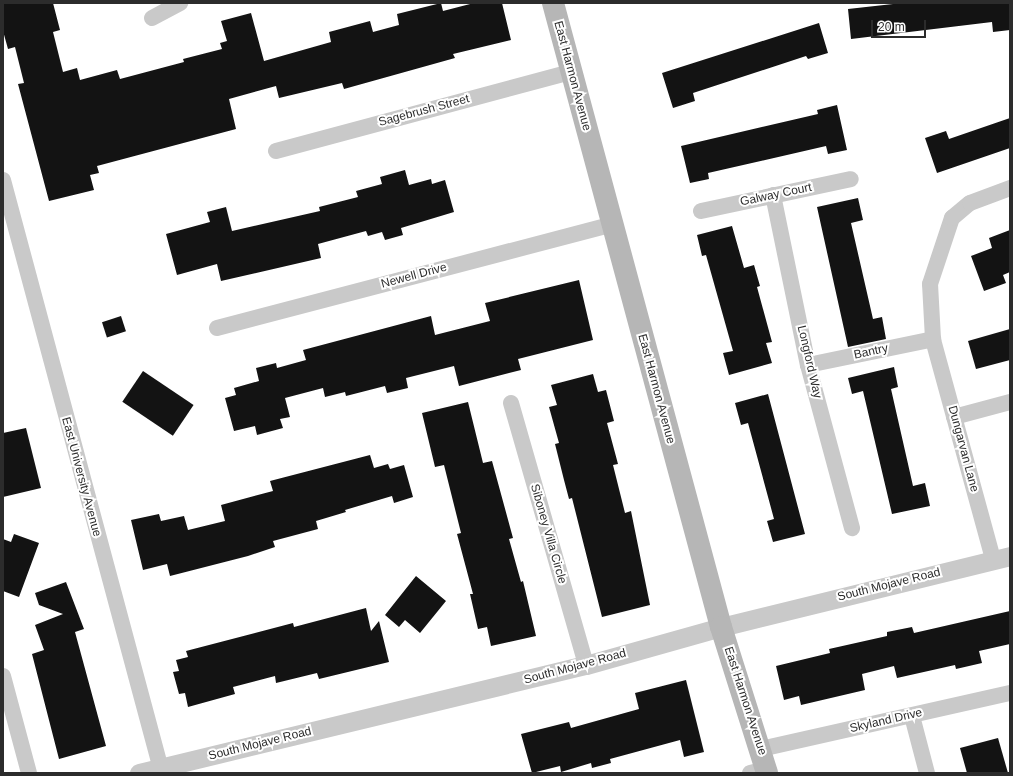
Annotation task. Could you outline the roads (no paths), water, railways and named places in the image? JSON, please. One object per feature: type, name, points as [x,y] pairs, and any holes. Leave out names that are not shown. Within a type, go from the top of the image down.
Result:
[{"type":"main road","name":"East Harmon Avenue","points":[[553,3],[611,225],[720,627],[761,766]]},
{"type":"street","points":[[152,18],[180,3]]},
{"type":"street","name":"Sagebrush Street","points":[[276,151],[571,72]]},
{"type":"street","name":"Galway Court","points":[[701,211],[851,179]]},
{"type":"street","name":"East University Avenue","points":[[3,180],[161,770]]},
{"type":"street","name":"Dungarvan Lane","points":[[1002,558],[954,417],[933,339],[930,284],[952,218],[970,203],[1010,188]]},
{"type":"street","name":"Longford Way","points":[[773,195],[808,366],[852,528]]},
{"type":"street","name":"Newell Drive","points":[[217,328],[611,225]]},
{"type":"street","name":"Bantry","points":[[808,366],[933,339]]},
{"type":"street","points":[[954,417],[1010,402]]},
{"type":"street","name":"Siboney Villa Circle","points":[[511,403],[586,665]]},
{"type":"street","name":"South Mojave Road","points":[[139,773],[161,770],[586,665],[720,627],[1002,558]]},
{"type":"street","points":[[3,676],[29,773]]},
{"type":"street","name":"Skyland Drive","points":[[761,766],[912,716],[1010,693]]},
{"type":"street","points":[[912,716],[927,773]]}]
